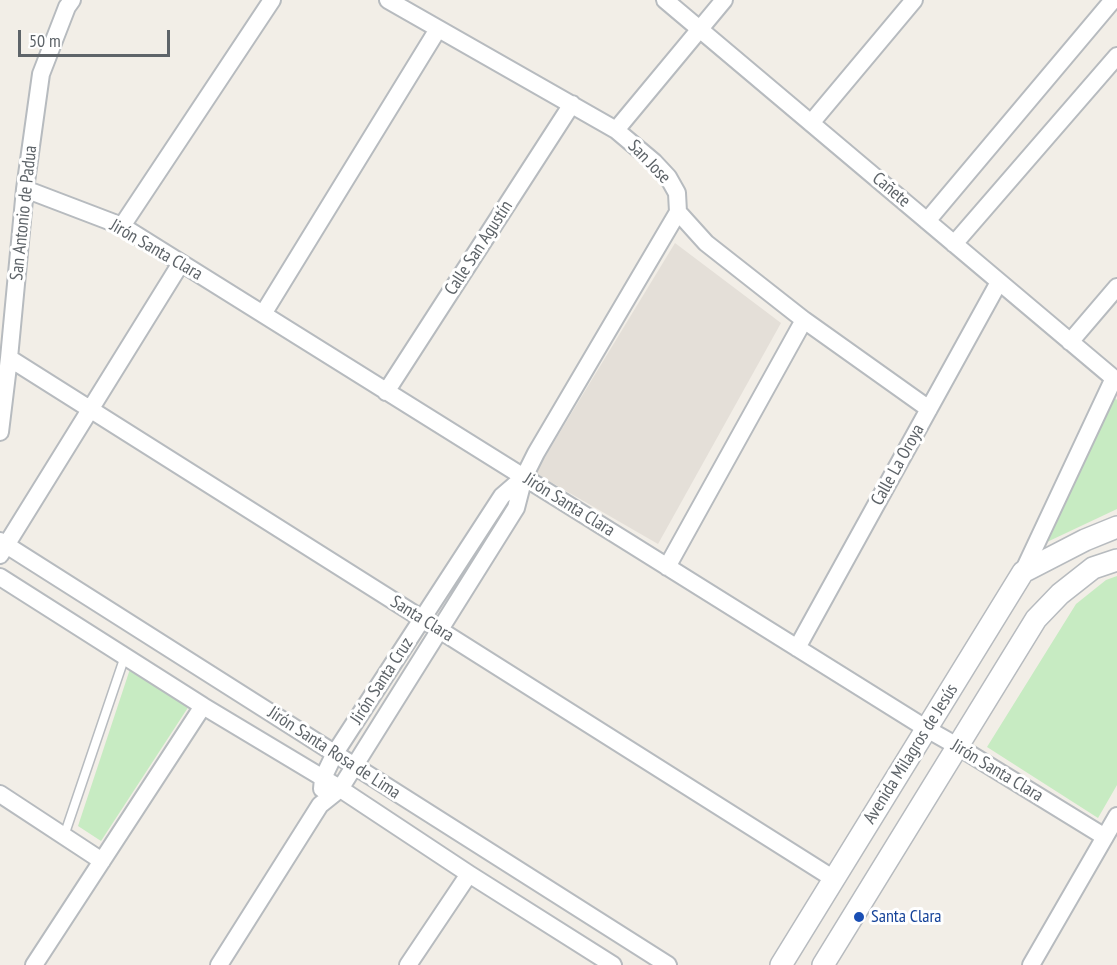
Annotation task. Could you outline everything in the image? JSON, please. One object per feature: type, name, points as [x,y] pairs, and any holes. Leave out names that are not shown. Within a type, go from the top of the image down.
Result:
[{"type":"street","name":"San Antonio de Padua","points":[[0,432],[25,189],[41,74],[72,0]]},
{"type":"street","points":[[122,226],[272,0]]},
{"type":"street","name":"San Jose","points":[[388,0],[616,130],[668,177],[677,193],[678,212],[706,243],[804,320],[929,409]]},
{"type":"street","name":"Cañete","points":[[665,0],[1116,379]]},
{"type":"street","points":[[616,130],[724,0]]},
{"type":"street","points":[[811,123],[914,0]]},
{"type":"street","points":[[927,221],[1113,0]]},
{"type":"street","points":[[263,314],[438,29]]},
{"type":"street","points":[[954,244],[1117,56]]},
{"type":"street","name":"Calle San Agustín","points":[[386,392],[572,104]]},
{"type":"street","name":"Jirón Santa Clara","points":[[25,189],[122,226],[927,729],[1105,837]]},
{"type":"street","name":"Jirón Santa Cruz","points":[[219,965],[320,805],[340,789],[516,508],[524,477],[548,433],[678,212]]},
{"type":"street","points":[[2,547],[181,263]]},
{"type":"street","name":"Calle La Oroya","points":[[797,648],[999,282]]},
{"type":"street","points":[[1071,342],[1117,287]]},
{"type":"street","points":[[667,567],[804,320]]},
{"type":"street","name":"Santa Clara","points":[[9,358],[834,879]]},
{"type":"street","points":[[1023,572],[1116,379]]},
{"type":"street","name":"Jirón Santa Cruz","points":[[320,805],[322,778],[335,753],[502,496],[524,477]]},
{"type":"street","name":"Avenida Milagros de Jesús","points":[[781,965],[1023,572],[1085,540],[1117,527]]},
{"type":"street","name":"Jirón Santa Rosa de Lima","points":[[2,547],[335,753],[668,965]]},
{"type":"street","name":"Avenida Milagros de Jesús","points":[[823,965],[1036,619],[1060,594],[1094,568],[1117,560]]},
{"type":"street","name":"Jirón Santa Rosa de Lima","points":[[0,577],[203,706],[340,789],[605,963]]},
{"type":"street","points":[[34,965],[203,706]]},
{"type":"street","points":[[0,794],[102,861]]},
{"type":"street","points":[[1038,963],[1117,816]]},
{"type":"street","points":[[408,965],[468,874]]},
{"type":"lane","points":[[64,836],[125,656]]},
{"type":"shaded area","points":[[675,243],[781,323],[658,544],[535,473]]},
{"type":"green space","points":[[1115,398],[1117,400],[1117,509],[1047,542]]},
{"type":"green space","points":[[1117,576],[1117,785],[1098,818],[987,747],[1076,604],[1106,580]]},
{"type":"green space","points":[[130,669],[189,706],[101,841],[78,826]]},
{"type":"place","name":"Santa Clara","points":[[859,917]]}]
